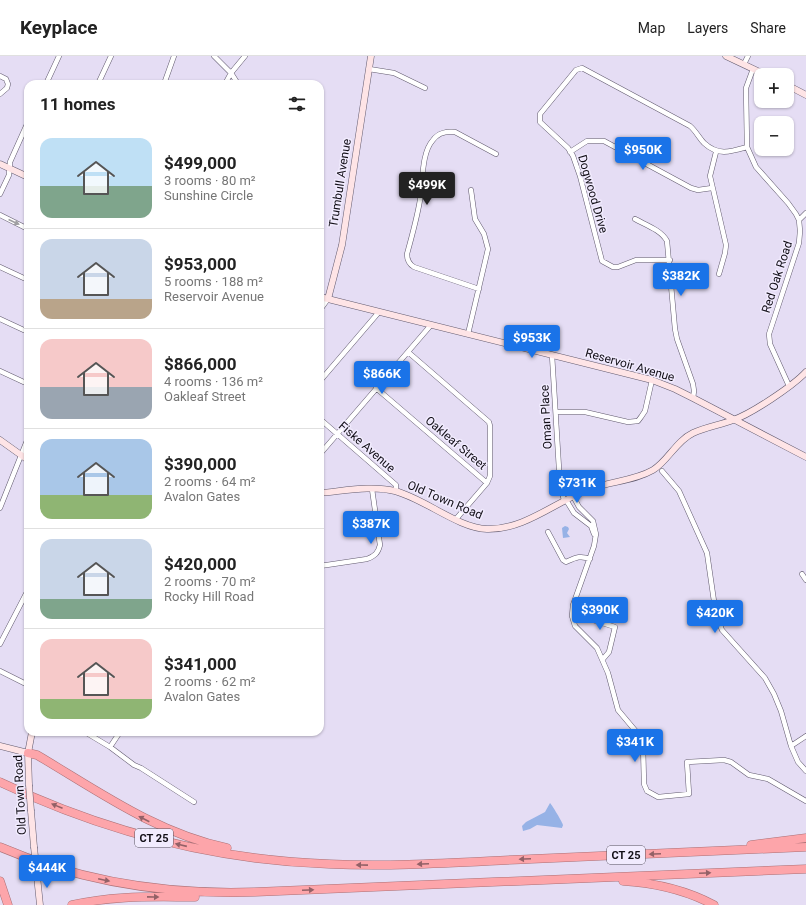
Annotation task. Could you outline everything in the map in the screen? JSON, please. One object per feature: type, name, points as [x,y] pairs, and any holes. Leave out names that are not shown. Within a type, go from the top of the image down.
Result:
[{"type":"highway","points":[[28,753],[37,755],[135,814],[176,833],[201,842],[222,847],[316,864]]},
{"type":"highway","name":"CT 25","points":[[0,782],[78,814],[124,830],[165,841],[247,857],[316,864],[401,865],[806,847]]},
{"type":"highway","points":[[677,853],[806,838]]},
{"type":"highway","name":"CT 25","points":[[0,847],[59,868],[93,878],[128,885],[198,892],[269,892],[806,869]]},
{"type":"highway","points":[[568,879],[652,884],[682,891],[714,905]]},
{"type":"highway","points":[[0,881],[8,905]]},
{"type":"highway","points":[[72,905],[95,900],[124,897],[221,898],[269,892]]},
{"type":"main road","name":"Trumbull Avenue","points":[[328,299],[342,245],[371,56]]},
{"type":"main road","points":[[726,56],[753,69]]},
{"type":"main road","points":[[794,89],[806,95]]},
{"type":"main road","points":[[0,164],[24,175]]},
{"type":"main road","name":"Reservoir Avenue","points":[[324,298],[652,380],[675,389],[806,457]]},
{"type":"main road","name":"Old Town Road","points":[[324,493],[372,489],[396,491],[474,527],[495,528],[515,524],[590,488],[646,473],[656,468],[688,435],[735,419],[764,403],[806,372]]},
{"type":"main road","points":[[0,440],[24,457]]},
{"type":"main road","name":"Old Town Road","points":[[31,736],[28,753],[29,785],[40,905]]},
{"type":"main road","points":[[0,746],[28,753]]},
{"type":"street","points":[[48,80],[59,56]]},
{"type":"street","points":[[100,80],[111,56]]},
{"type":"street","points":[[165,80],[174,56]]},
{"type":"street","points":[[214,56],[231,73],[235,80]]},
{"type":"street","points":[[227,80],[245,56]]},
{"type":"street","points":[[744,64],[748,56]]},
{"type":"street","name":"Dogwood Drive","points":[[670,260],[636,260],[618,267],[613,267],[602,261],[580,176],[570,152],[542,124],[539,117],[540,114],[576,70],[579,68],[585,69],[690,126],[697,132],[704,143],[716,152]]},
{"type":"street","points":[[369,69],[394,73],[425,88]]},
{"type":"street","points":[[753,69],[746,88],[747,147],[756,167],[788,203],[799,220],[806,213]]},
{"type":"street","points":[[0,76],[8,82],[7,88],[0,94]]},
{"type":"street","points":[[0,194],[9,175],[10,162],[24,131]]},
{"type":"street","points":[[479,289],[414,267],[408,260],[407,254],[417,216],[425,157],[432,140],[441,134],[450,131],[455,132],[496,154]]},
{"type":"street","points":[[570,152],[587,141],[604,141],[691,188],[698,190],[712,188]]},
{"type":"street","points":[[719,274],[726,249],[726,242],[712,188],[710,174],[716,152],[728,152],[747,147]]},
{"type":"street","points":[[468,334],[488,249],[484,234],[475,219],[471,190]]},
{"type":"street","points":[[0,215],[24,227]]},
{"type":"street","points":[[635,219],[664,235],[668,245],[675,329],[677,339],[693,384],[694,391],[692,398]]},
{"type":"street","name":"Red Oak Road","points":[[789,386],[770,344],[769,337],[799,243],[799,220]]},
{"type":"street","points":[[0,267],[24,278]]},
{"type":"street","name":"Trumbull Avenue","points":[[324,304],[328,299]]},
{"type":"street","points":[[324,376],[379,312]]},
{"type":"street","points":[[0,319],[24,330]]},
{"type":"street","points":[[324,449],[431,325]]},
{"type":"street","points":[[408,352],[489,422],[491,473],[487,483],[456,519]]},
{"type":"street","name":"Oman Place","points":[[552,355],[560,485],[565,500]]},
{"type":"street","points":[[0,371],[24,382]]},
{"type":"street","points":[[556,412],[584,412],[632,422],[638,421],[645,411],[652,380]]},
{"type":"street","name":"Oakleaf Street","points":[[376,388],[487,483]]},
{"type":"street","name":"Fiske Avenue","points":[[324,423],[396,485],[396,491]]},
{"type":"street","points":[[0,506],[24,448]]},
{"type":"street","points":[[662,471],[679,491],[704,546],[716,615],[722,630],[765,678],[781,711],[798,762],[806,771]]},
{"type":"street","points":[[324,565],[367,559],[373,557],[378,552],[380,545],[372,489]]},
{"type":"street","points":[[573,496],[576,504],[593,521],[596,541],[573,605],[572,616],[575,626],[597,648],[608,672],[618,710],[622,717],[637,731],[641,739],[643,744],[644,784],[647,791],[658,797],[689,794],[687,762],[724,760],[731,762],[749,775],[768,779],[806,801]]},
{"type":"street","points":[[565,500],[574,513],[591,526],[594,537],[592,553]]},
{"type":"street","points":[[548,532],[563,560],[566,562],[579,556],[590,559]]},
{"type":"street","points":[[802,574],[806,580]]},
{"type":"street","points":[[0,644],[24,598]]},
{"type":"street","points":[[572,616],[580,616],[615,627],[609,652],[603,659]]},
{"type":"street","points":[[0,671],[24,683]]},
{"type":"street","points":[[92,736],[110,747],[134,765],[194,802]]},
{"type":"street","points":[[110,747],[117,736]]},
{"type":"street","points":[[792,746],[806,736]]},
{"type":"water","points":[[565,526],[569,529],[567,533],[570,537],[563,538],[562,528]]},
{"type":"water","points":[[550,803],[563,824],[562,828],[537,825],[523,831],[522,826],[526,822],[545,812]]}]
